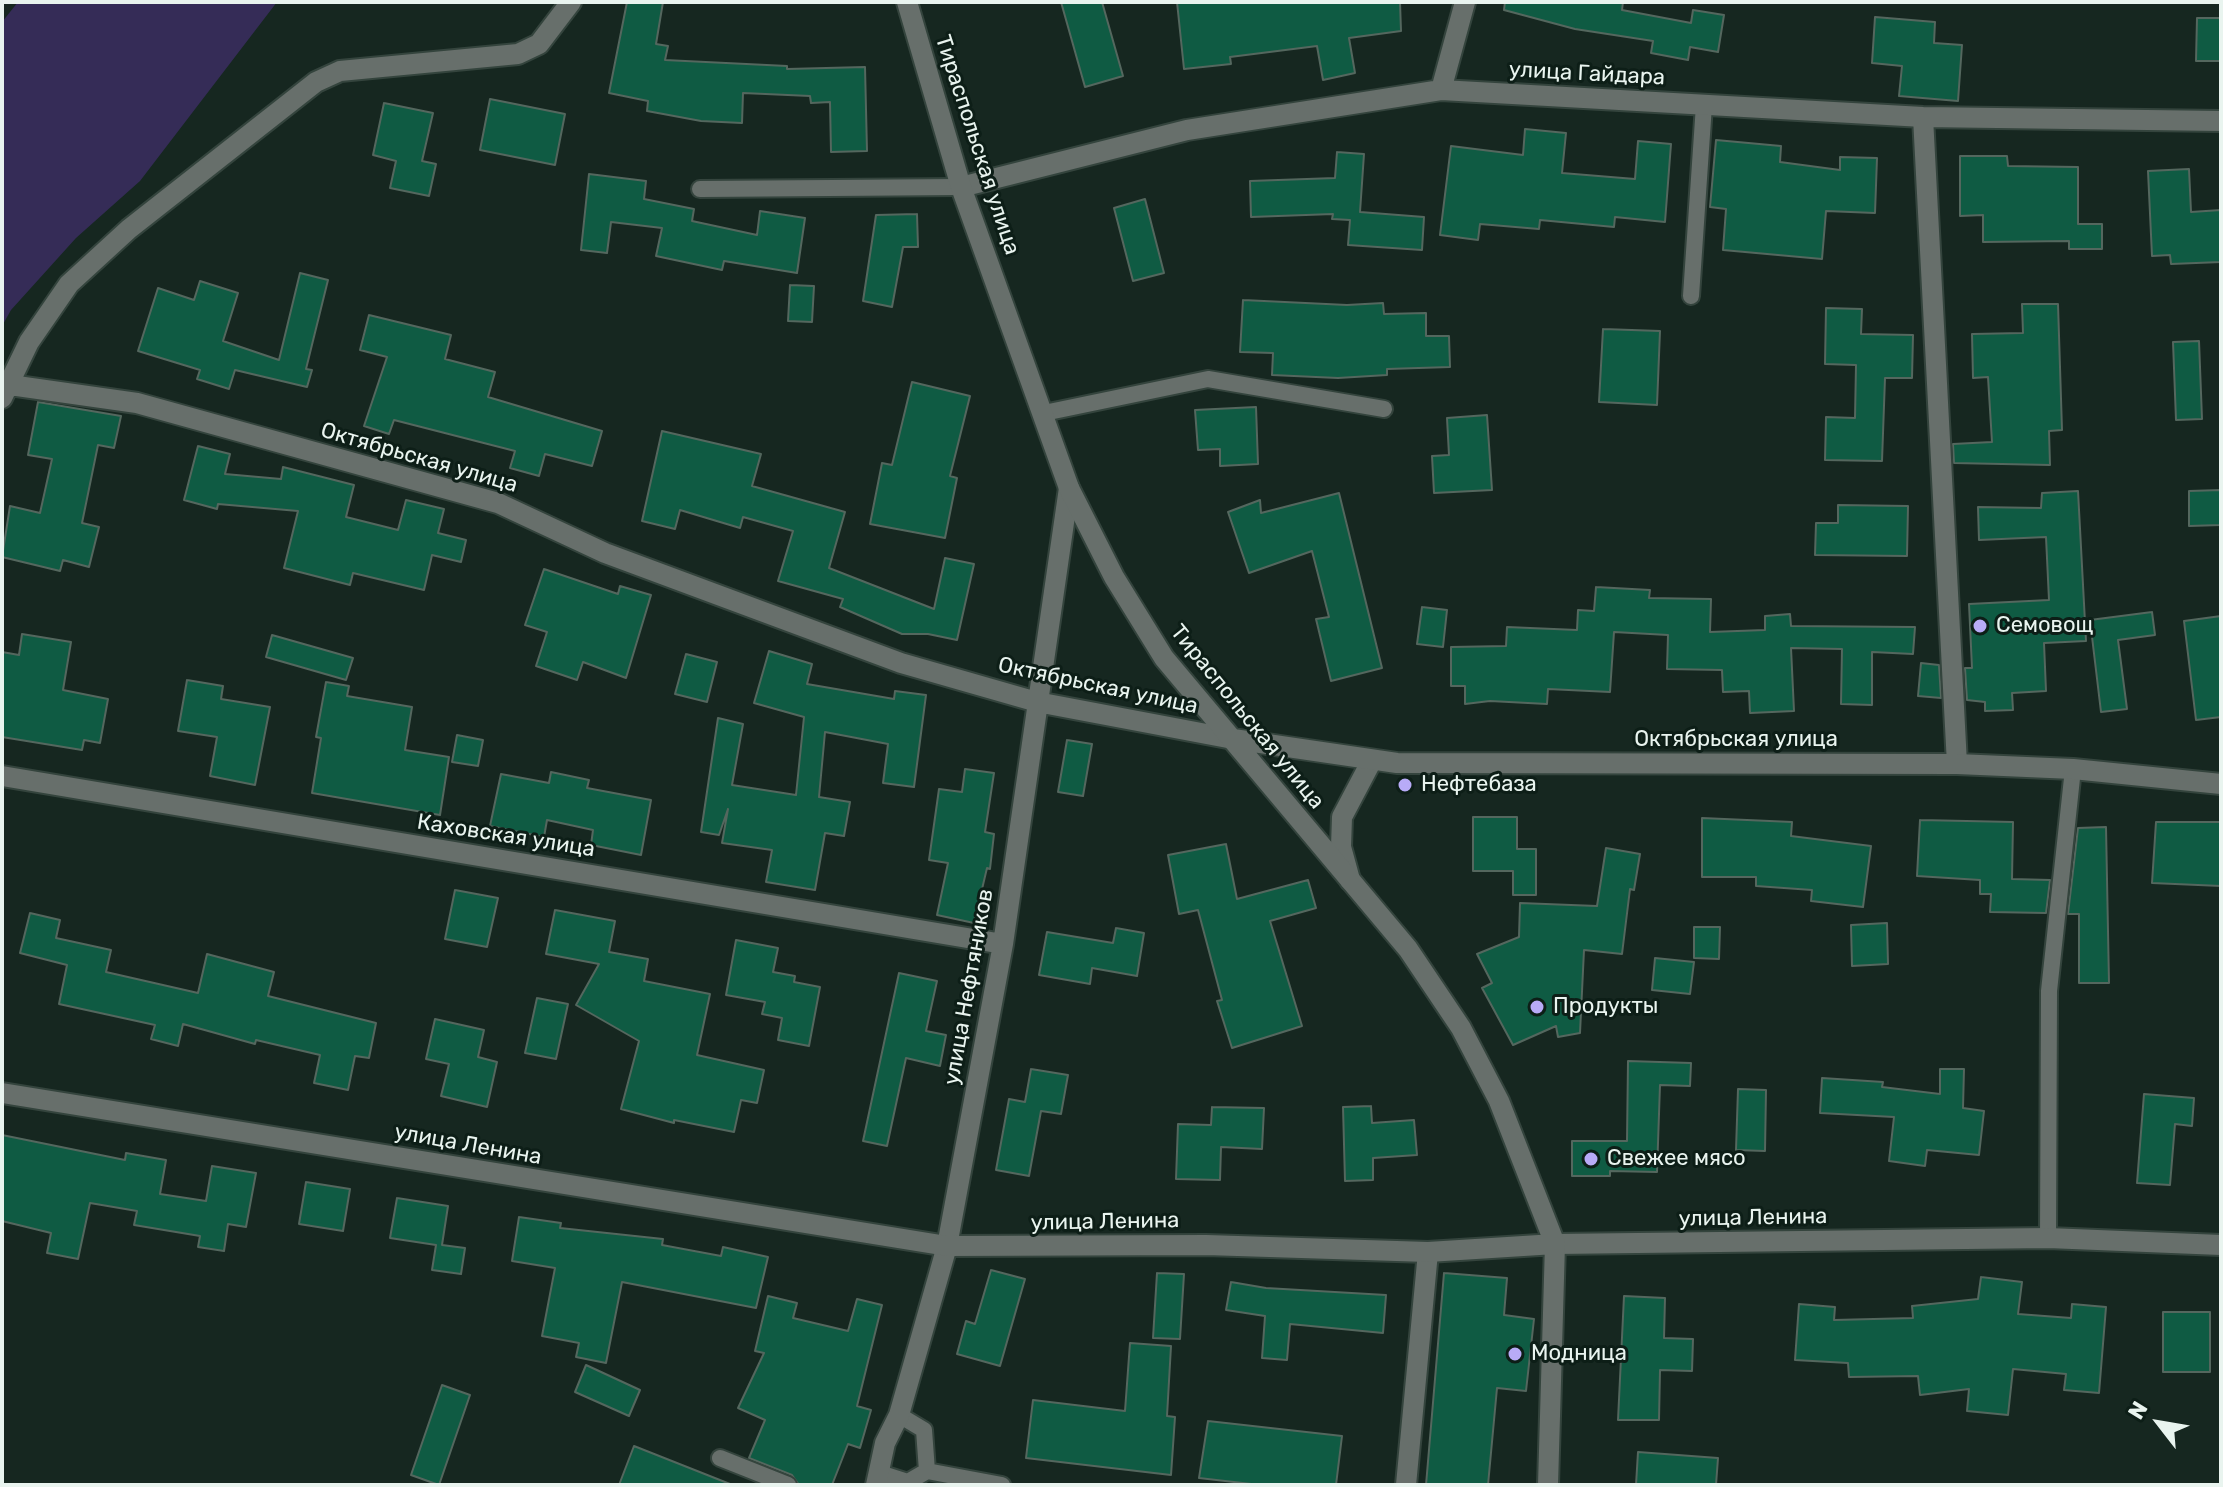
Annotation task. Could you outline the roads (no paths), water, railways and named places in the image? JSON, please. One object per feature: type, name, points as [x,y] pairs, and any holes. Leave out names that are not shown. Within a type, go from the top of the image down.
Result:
[{"type":"street","points":[[6,391],[29,342],[69,284],[129,229],[316,82],[340,71],[518,54],[539,44],[571,2]]},
{"type":"street","name":"Тираспольская улица","points":[[907,2],[961,187],[1069,488],[1114,577],[1164,658],[1408,949],[1461,1028],[1499,1101],[1555,1244],[1548,1485]]},
{"type":"street","points":[[1441,90],[1465,2]]},
{"type":"street","name":"улица Гайдара","points":[[961,187],[1187,130],[1441,90],[1923,117],[2221,121]]},
{"type":"street","points":[[1923,117],[1957,764]]},
{"type":"street","name":"Октябрьская улица","points":[[6,391],[137,403],[498,503],[605,553],[871,652],[1037,702],[1233,739],[1371,762],[1957,764],[2073,769],[2221,784]]},
{"type":"street","name":"улица Нефтяников","points":[[878,1479],[885,1443],[899,1415],[947,1246],[1003,944],[1069,488]]},
{"type":"street","points":[[1351,884],[1341,847],[1342,817],[1371,762]]},
{"type":"street","name":"Каховская улица","points":[[2,776],[1003,944]]},
{"type":"street","name":"улица Ленина","points":[[2,1093],[947,1246],[1206,1245],[1428,1252],[1555,1244],[2048,1238],[2221,1245]]},
{"type":"street","points":[[1406,1485],[1428,1252]]},
{"type":"lane","points":[[1691,296],[1704,105]]},
{"type":"lane","points":[[700,189],[961,187]]},
{"type":"lane","points":[[1044,413],[1208,379],[1384,409]]},
{"type":"lane","points":[[2048,1238],[2049,991],[2073,769]]},
{"type":"lane","points":[[899,1415],[924,1430],[927,1471]]},
{"type":"lane","points":[[720,1458],[788,1485]]},
{"type":"lane","points":[[878,1479],[908,1482],[927,1471],[1002,1485]]},
{"type":"place","name":"Семовощ","points":[[1980,626]]},
{"type":"place","name":"Нефтебаза","points":[[1405,785]]},
{"type":"place","name":"Продукты","points":[[1537,1007]]},
{"type":"place","name":"Свежее мясо","points":[[1591,1159]]},
{"type":"place","name":"Модница","points":[[1515,1354]]}]
